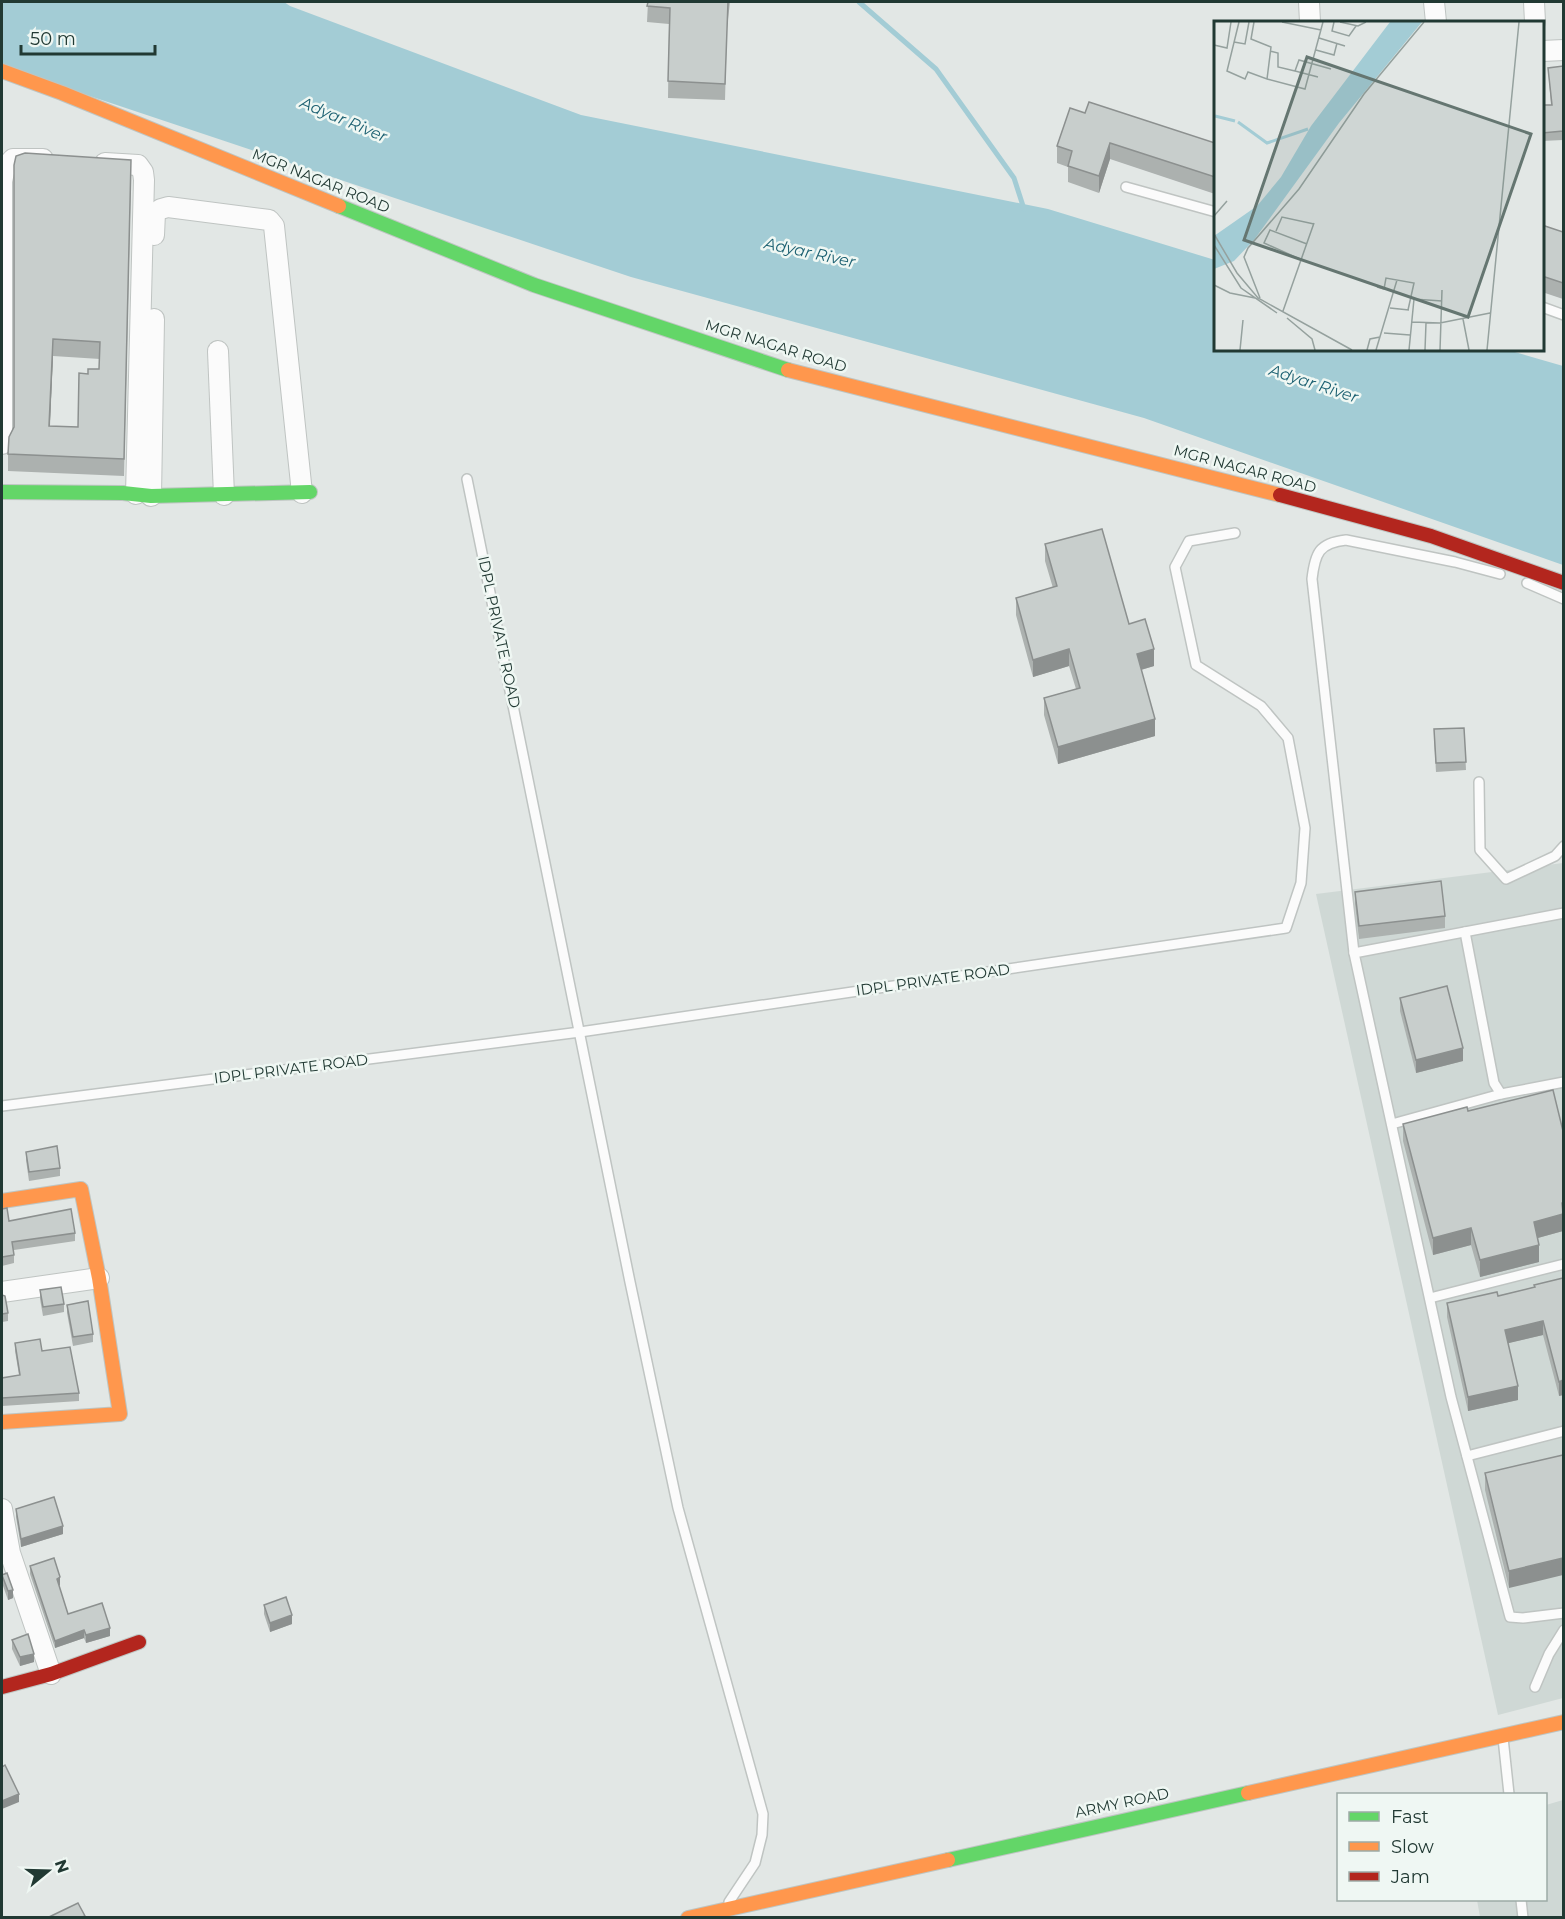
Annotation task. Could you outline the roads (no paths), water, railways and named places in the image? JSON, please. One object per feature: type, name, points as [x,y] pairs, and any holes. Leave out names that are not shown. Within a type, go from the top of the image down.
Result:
[{"type":"street","points":[[1309,2],[1310,21]]},
{"type":"street","points":[[1434,2],[1436,21]]},
{"type":"street","points":[[1534,2],[1535,21]]},
{"type":"street","points":[[1544,51],[1563,50]]},
{"type":"street","name":"MGR NAGAR ROAD","points":[[2,71],[62,93],[534,285],[786,370],[1230,482],[1420,533],[1563,583]]},
{"type":"street","points":[[2,444],[2,181],[4,168],[13,159],[58,160]]},
{"type":"street","points":[[92,162],[138,165],[143,172],[143,495]]},
{"type":"street","points":[[2,492],[143,495],[306,493],[274,226],[269,220],[168,207],[155,213],[143,495]]},
{"type":"street","points":[[218,351],[224,495]]},
{"type":"street","points":[[2,1201],[81,1189],[99,1278],[120,1414],[2,1422]]},
{"type":"street","points":[[2,1292],[99,1278]]},
{"type":"street","points":[[2,1509],[10,1553],[51,1674]]},
{"type":"street","points":[[2,1687],[51,1674],[139,1642]]},
{"type":"street","name":"ARMY ROAD","points":[[688,1917],[1563,1722]]},
{"type":"lane","points":[[1126,187],[1214,212]]},
{"type":"lane","points":[[1544,309],[1563,315]]},
{"type":"lane","name":"IDPL PRIVATE ROAD","points":[[468,479],[580,1032]]},
{"type":"lane","name":"IDPL PRIVATE ROAD","points":[[2,1106],[580,1032],[1286,928],[1301,883],[1305,828],[1288,738],[1262,706],[1196,665],[1175,567],[1190,541],[1235,533]]},
{"type":"lane","points":[[1511,576],[1346,540],[1330,542],[1319,551],[1311,579],[1354,953],[1451,1397],[1510,1617],[1523,1618],[1563,1613]]},
{"type":"lane","points":[[1521,581],[1563,599]]},
{"type":"lane","points":[[1479,782],[1480,850],[1506,879],[1555,856],[1563,846]]},
{"type":"lane","points":[[1354,953],[1563,913]]},
{"type":"lane","points":[[1465,932],[1494,1083],[1501,1094]]},
{"type":"lane","points":[[580,1032],[678,1508],[763,1814],[762,1835],[755,1863],[725,1909]]},
{"type":"lane","points":[[1392,1124],[1501,1094],[1563,1082]]},
{"type":"lane","points":[[1430,1298],[1563,1264]]},
{"type":"lane","points":[[1467,1456],[1563,1431]]},
{"type":"lane","points":[[1535,1687],[1549,1654],[1563,1630]]},
{"type":"lane","points":[[1502,1736],[1509,1793]]},
{"type":"lane","points":[[1521,1901],[1523,1917]]},
{"type":"water","name":"Adyar River","points":[[2,2],[284,2],[581,115],[1048,209],[1214,260],[1214,351],[1511,351],[1563,366],[1563,565],[1144,418],[631,277],[21,73],[2,64]]},
{"type":"waterway","points":[[859,2],[936,69],[1014,178],[1024,209]]}]
